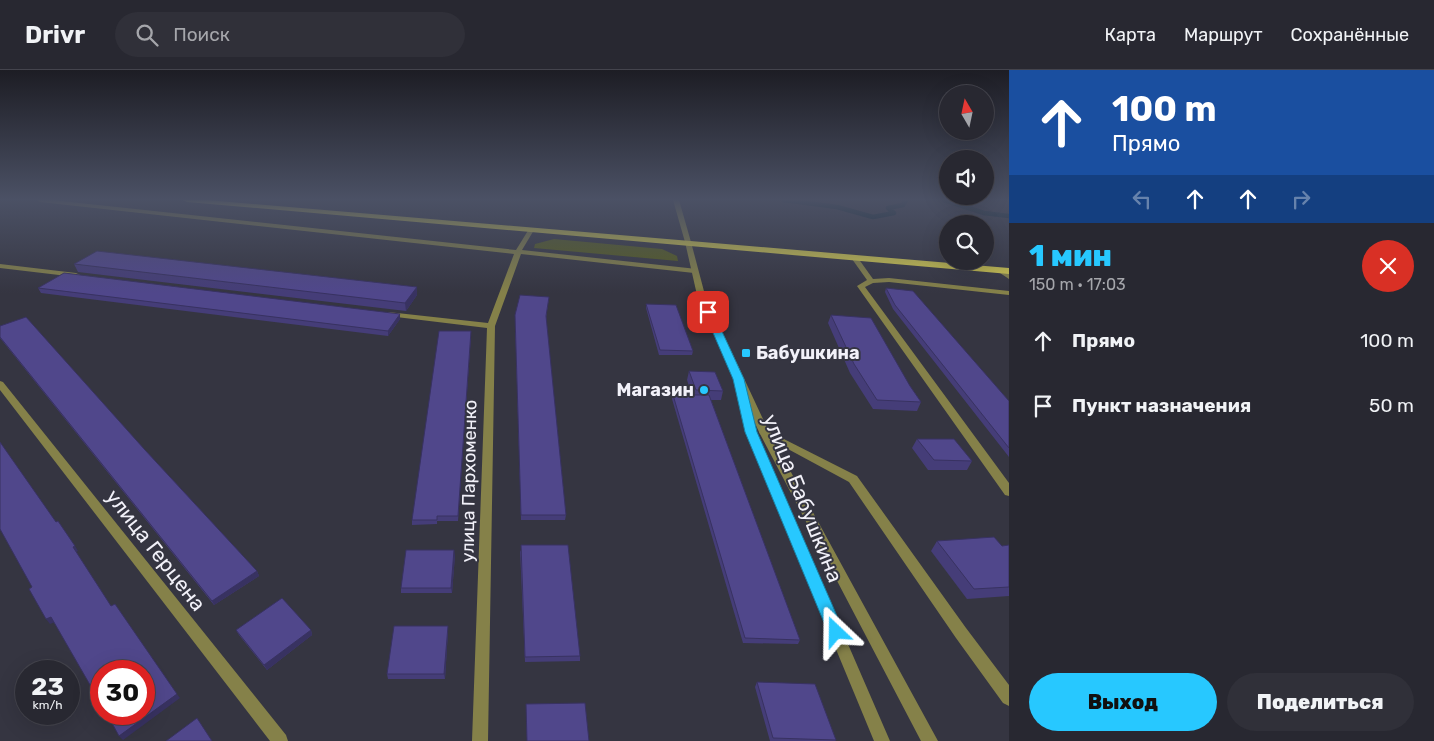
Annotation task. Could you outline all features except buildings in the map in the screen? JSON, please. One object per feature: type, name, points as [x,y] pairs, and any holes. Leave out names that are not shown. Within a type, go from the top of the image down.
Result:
[{"type":"main road","points":[[548,231],[688,242],[1007,273]]},
{"type":"street","points":[[328,231],[694,271]]},
{"type":"street","name":"улица Пархоменко","points":[[480,741],[491,326],[518,252],[530,231]]},
{"type":"street","points":[[685,231],[700,295],[738,379],[764,432],[930,741]]},
{"type":"street","points":[[856,259],[871,281]]},
{"type":"street","points":[[0,266],[86,276]]},
{"type":"street","points":[[1009,293],[890,280],[871,281],[861,286],[1009,492]]},
{"type":"street","points":[[382,313],[491,326]]},
{"type":"street","name":"улица Бабушкина","points":[[738,379],[751,432],[882,741]]},
{"type":"street","name":"улица Герцена","points":[[0,384],[280,741]]},
{"type":"street","points":[[764,432],[853,478],[961,633],[1009,698]]},
{"type":"green space","points":[[554,239],[662,249],[677,256],[678,261],[534,248],[535,244]]},
{"type":"place","name":"Бабушкина","points":[[746,353]]},
{"type":"place","name":"Магазин","points":[[704,390]]},
{"type":"route","points":[[708,312],[738,379],[751,432],[836,632]]}]
